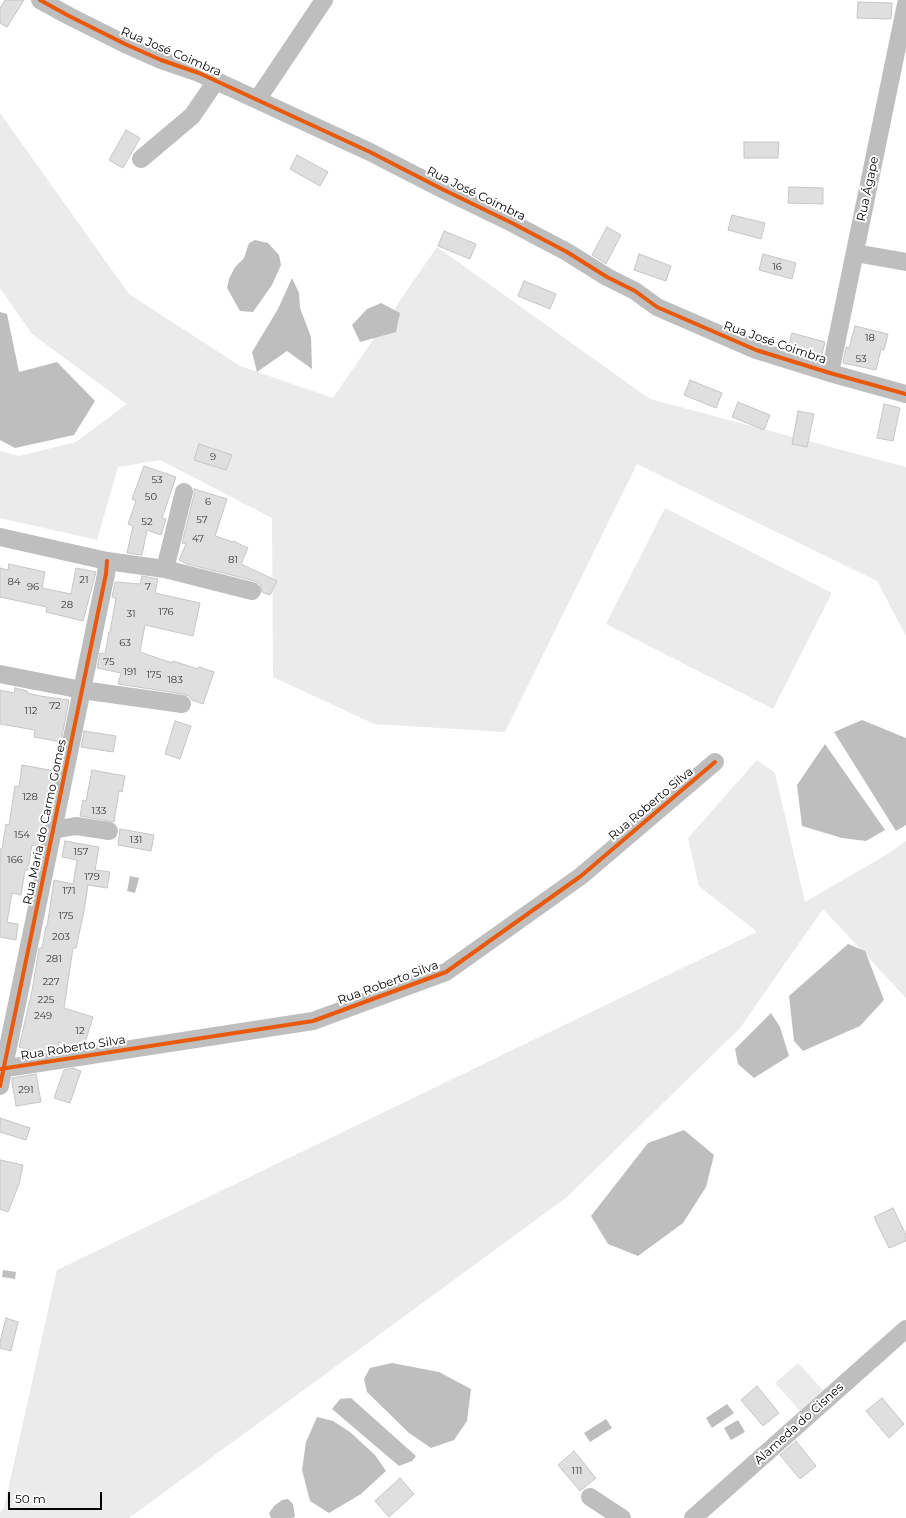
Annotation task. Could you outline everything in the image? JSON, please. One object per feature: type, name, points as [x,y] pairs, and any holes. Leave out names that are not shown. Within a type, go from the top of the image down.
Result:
[{"type":"street","points":[[257,100],[324,0]]},
{"type":"street","name":"Rua José Coimbra","points":[[52,3],[104,34],[161,60],[199,73],[370,152],[444,190],[512,222],[567,252],[607,277],[635,291],[657,307],[756,350],[830,373],[906,394]]},
{"type":"street","name":"Rua Ágape","points":[[830,373],[906,4]]},
{"type":"street","points":[[141,158],[192,116],[216,81]]},
{"type":"street","points":[[855,253],[906,262]]},
{"type":"street","points":[[165,569],[184,492]]},
{"type":"street","points":[[0,537],[107,561],[165,569],[252,591]]},
{"type":"street","name":"Rua Maria do Carmo Gomes","points":[[0,1086],[2,1069],[106,574],[107,561]]},
{"type":"street","points":[[0,674],[82,690],[182,704]]},
{"type":"street","name":"Rua Roberto Silva","points":[[2,1069],[313,1021],[446,972],[581,876],[715,762]]},
{"type":"street","points":[[53,830],[76,826],[109,831]]},
{"type":"street","name":"Alameda do Cisnes","points":[[693,1518],[906,1330]]},
{"type":"street","points":[[590,1497],[622,1518]]},
{"type":"shaded area","points":[[0,113],[129,294],[240,366],[333,398],[437,247],[650,399],[906,467],[906,636],[877,581],[637,464],[505,732],[374,724],[273,677],[272,518],[160,460],[118,467],[97,540],[0,518],[0,451],[19,456],[76,442],[127,404],[32,334],[0,288]]},
{"type":"shaded area","points":[[255,240],[268,243],[279,255],[281,265],[272,285],[253,312],[240,311],[227,288],[229,279],[235,267],[244,258],[249,243]]},
{"type":"shaded area","points":[[292,278],[299,293],[300,308],[311,337],[312,369],[287,351],[257,372],[252,352],[278,309]]},
{"type":"shaded area","points":[[381,303],[400,313],[396,332],[360,342],[352,325],[367,309]]},
{"type":"shaded area","points":[[0,312],[7,314],[19,372],[57,362],[95,401],[74,435],[15,448],[0,440]]},
{"type":"shaded area","points":[[665,508],[832,593],[773,709],[606,624]]},
{"type":"shaded area","points":[[862,720],[906,738],[906,825],[896,831],[834,732]]},
{"type":"shaded area","points":[[825,744],[885,830],[866,841],[842,838],[802,826],[797,785]]},
{"type":"shaded area","points":[[757,760],[775,773],[805,902],[886,855],[906,841],[906,998],[823,909],[740,1028],[567,1197],[129,1518],[0,1518],[0,1512],[4,1508],[57,1270],[757,932],[699,886],[688,838]]},
{"type":"shaded area","points":[[130,876],[139,878],[135,893],[127,891]]},
{"type":"shaded area","points":[[848,944],[865,951],[884,1000],[860,1026],[803,1051],[794,1041],[789,996]]},
{"type":"shaded area","points":[[771,1013],[780,1027],[789,1056],[754,1078],[738,1064],[735,1049]]},
{"type":"shaded area","points":[[684,1130],[714,1155],[706,1187],[683,1223],[638,1256],[608,1244],[591,1216],[648,1143]]},
{"type":"shaded area","points":[[3,1270],[16,1272],[15,1279],[2,1277]]},
{"type":"shaded area","points":[[392,1363],[439,1372],[471,1389],[467,1421],[454,1440],[431,1448],[409,1433],[367,1392],[364,1379],[370,1368]]},
{"type":"shaded area","points":[[798,1363],[823,1390],[800,1411],[775,1383]]},
{"type":"shaded area","points":[[351,1398],[416,1456],[412,1461],[399,1466],[332,1409],[340,1399]]},
{"type":"shaded area","points":[[727,1404],[734,1413],[712,1428],[706,1418]]},
{"type":"shaded area","points":[[317,1417],[333,1421],[350,1432],[375,1455],[386,1471],[361,1494],[329,1513],[310,1501],[302,1470],[306,1442]]},
{"type":"shaded area","points":[[606,1419],[612,1428],[590,1442],[584,1433]]},
{"type":"shaded area","points":[[738,1420],[745,1432],[731,1440],[724,1428]]},
{"type":"shaded area","points":[[288,1499],[293,1504],[295,1516],[293,1518],[271,1518],[269,1513],[274,1506],[282,1500]]},
{"type":"building","points":[[5,0],[24,0],[7,27],[0,23],[0,8]]},
{"type":"building","points":[[858,2],[892,3],[891,19],[857,18]]},
{"type":"building","points":[[126,130],[140,138],[123,168],[109,160]]},
{"type":"building","points":[[744,142],[779,142],[778,158],[744,158]]},
{"type":"building","points":[[297,155],[328,172],[320,186],[290,169]]},
{"type":"building","points":[[789,187],[823,188],[823,204],[788,203]]},
{"type":"building","points":[[732,215],[765,223],[761,239],[728,230]]},
{"type":"building","points":[[607,227],[621,235],[606,264],[592,255]]},
{"type":"building","points":[[444,231],[476,244],[470,259],[438,246]]},
{"type":"building","points":[[639,254],[671,266],[666,281],[634,270]]},
{"type":"building","points":[[763,254],[796,263],[792,279],[759,270]]},
{"type":"building","points":[[524,281],[556,294],[550,309],[518,296]]},
{"type":"building","points":[[855,326],[888,334],[884,350],[881,349],[876,370],[843,363],[846,347],[849,348]]},
{"type":"building","points":[[792,333],[825,342],[821,358],[788,349]]},
{"type":"building","points":[[690,380],[722,393],[716,408],[684,395]]},
{"type":"building","points":[[738,402],[770,415],[764,430],[732,417]]},
{"type":"building","points":[[884,404],[900,408],[893,441],[877,438]]},
{"type":"building","points":[[798,411],[814,414],[807,447],[792,444]]},
{"type":"building","points":[[199,444],[232,455],[226,470],[194,460]]},
{"type":"building","points":[[144,466],[176,477],[162,518],[166,519],[161,535],[147,530],[142,555],[127,553],[133,526],[128,524],[136,501],[132,499]]},
{"type":"building","points":[[194,489],[227,499],[215,536],[233,541],[248,548],[241,564],[277,581],[270,595],[262,592],[260,584],[255,581],[187,564],[179,560],[186,544],[182,543],[194,495]]},
{"type":"building","points":[[9,564],[45,572],[42,588],[71,594],[76,568],[96,572],[83,621],[46,612],[47,607],[0,597],[0,568],[8,570]]},
{"type":"building","points":[[142,576],[158,579],[155,593],[200,603],[193,636],[145,625],[140,652],[172,663],[173,661],[198,669],[199,667],[214,672],[203,704],[192,700],[189,696],[183,694],[118,684],[121,673],[97,668],[100,653],[105,654],[110,632],[116,598],[112,597],[115,582],[140,584]]},
{"type":"building","points":[[15,688],[40,696],[69,700],[61,742],[34,737],[35,730],[0,724],[0,690],[14,693]]},
{"type":"building","points":[[175,721],[191,726],[180,759],[165,754]]},
{"type":"building","points":[[84,731],[116,736],[113,752],[81,747]]},
{"type":"building","points":[[22,765],[55,771],[51,786],[49,786],[43,827],[41,826],[37,846],[32,845],[28,870],[25,870],[21,895],[12,893],[7,922],[18,924],[16,940],[0,937],[0,849],[2,849],[6,824],[9,825],[15,786],[19,787]]},
{"type":"building","points":[[92,770],[125,776],[122,792],[119,791],[114,822],[80,816],[83,800],[86,801]]},
{"type":"building","points":[[120,829],[154,835],[151,851],[118,845]]},
{"type":"building","points":[[65,841],[99,847],[95,870],[110,872],[107,888],[88,885],[76,948],[73,948],[64,1008],[93,1017],[84,1046],[74,1047],[58,1042],[59,1049],[37,1052],[19,1047],[32,991],[39,948],[42,948],[46,926],[47,927],[54,880],[73,884],[77,860],[62,857]]},
{"type":"building","points":[[73,1068],[81,1071],[70,1103],[54,1098],[64,1070]]},
{"type":"building","points":[[36,1074],[41,1102],[16,1106],[12,1078]]},
{"type":"building","points":[[0,1118],[30,1128],[26,1140],[0,1132]]},
{"type":"building","points":[[0,1160],[23,1165],[19,1184],[8,1212],[0,1209]]},
{"type":"building","points":[[893,1208],[906,1235],[906,1241],[889,1248],[874,1217]]},
{"type":"building","points":[[6,1318],[18,1322],[11,1351],[0,1348]]},
{"type":"building","points":[[757,1386],[779,1413],[763,1426],[741,1400]]},
{"type":"building","points":[[882,1398],[904,1424],[889,1438],[866,1411]]},
{"type":"building","points":[[796,1441],[816,1466],[800,1479],[780,1455]]},
{"type":"building","points":[[574,1451],[596,1478],[580,1491],[558,1465]]},
{"type":"building","points":[[400,1478],[414,1494],[389,1517],[375,1501]]},
{"type":"cycle path","points":[[40,0],[125,44],[161,60],[199,73],[370,152],[567,252],[607,277],[635,291],[657,307],[756,350],[830,373],[906,394]]},
{"type":"cycle path","points":[[0,1086],[106,574],[107,561]]},
{"type":"cycle path","points":[[0,1069],[313,1021],[446,972],[581,876],[715,762]]}]
